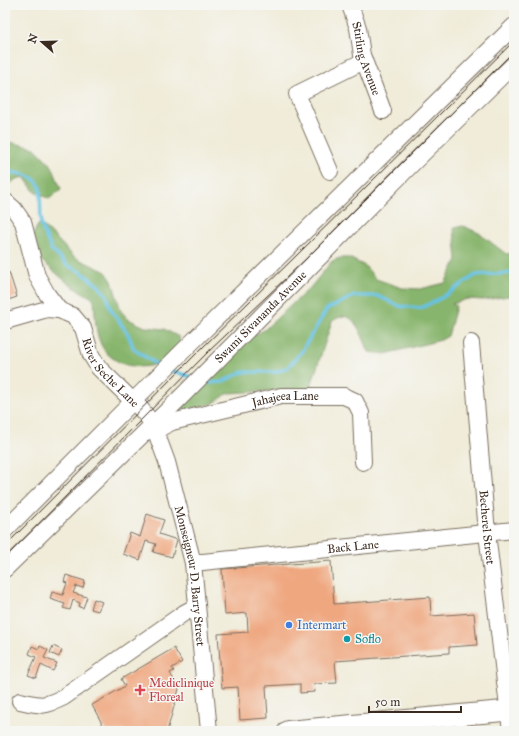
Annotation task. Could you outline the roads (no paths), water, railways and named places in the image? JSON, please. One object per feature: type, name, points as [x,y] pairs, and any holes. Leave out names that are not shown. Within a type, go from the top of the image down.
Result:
[{"type":"main road","points":[[288,731],[373,727],[511,710]]},
{"type":"street","name":"Stirling Avenue","points":[[350,5],[358,28],[362,55],[383,111]]},
{"type":"street","points":[[5,530],[184,350],[514,26]]},
{"type":"street","points":[[330,171],[297,94],[364,61]]},
{"type":"street","name":"Swami Sivananda Avenue","points":[[5,569],[155,427],[178,400],[219,358],[514,64]]},
{"type":"street","points":[[5,201],[14,209],[23,222],[37,276],[47,294],[59,310]]},
{"type":"street","points":[[5,321],[47,309],[59,310]]},
{"type":"street","name":"River Seche Lane","points":[[59,310],[73,316],[83,328],[91,355],[99,368],[138,396],[147,415],[155,427]]},
{"type":"street","name":"Becherel Street","points":[[471,343],[487,533],[511,710],[511,731]]},
{"type":"street","name":"Jahajeea Lane","points":[[155,427],[281,396],[344,396],[355,401],[361,413],[363,462]]},
{"type":"street","name":"Monseigneur D. Barry Street","points":[[155,427],[167,462],[193,563],[209,731]]},
{"type":"street","name":"Back Lane","points":[[193,563],[514,530]]},
{"type":"street","points":[[20,701],[40,706],[49,704],[64,697],[178,617],[197,606]]},
{"type":"waterway","points":[[5,171],[25,175],[37,182],[40,187],[41,225],[51,249],[67,265],[81,272],[99,286],[107,296],[110,308],[128,334],[134,349],[160,367]]},
{"type":"waterway","points":[[202,381],[206,383],[222,382],[242,372],[276,372],[287,368],[300,354],[327,309],[354,296],[378,296],[399,306],[421,308],[441,298],[476,275],[514,273]]},
{"type":"waterway","points":[[170,370],[194,378]]},
{"type":"tram line","points":[[5,546],[199,351],[514,41]]},
{"type":"tram line","points":[[5,558],[207,353],[305,260],[514,51]]},
{"type":"place","name":"Intermart","points":[[289,625]]},
{"type":"place","name":"Soflo","points":[[347,639]]},
{"type":"place","name":"Mediclinique Floreal","points":[[140,690]]}]
